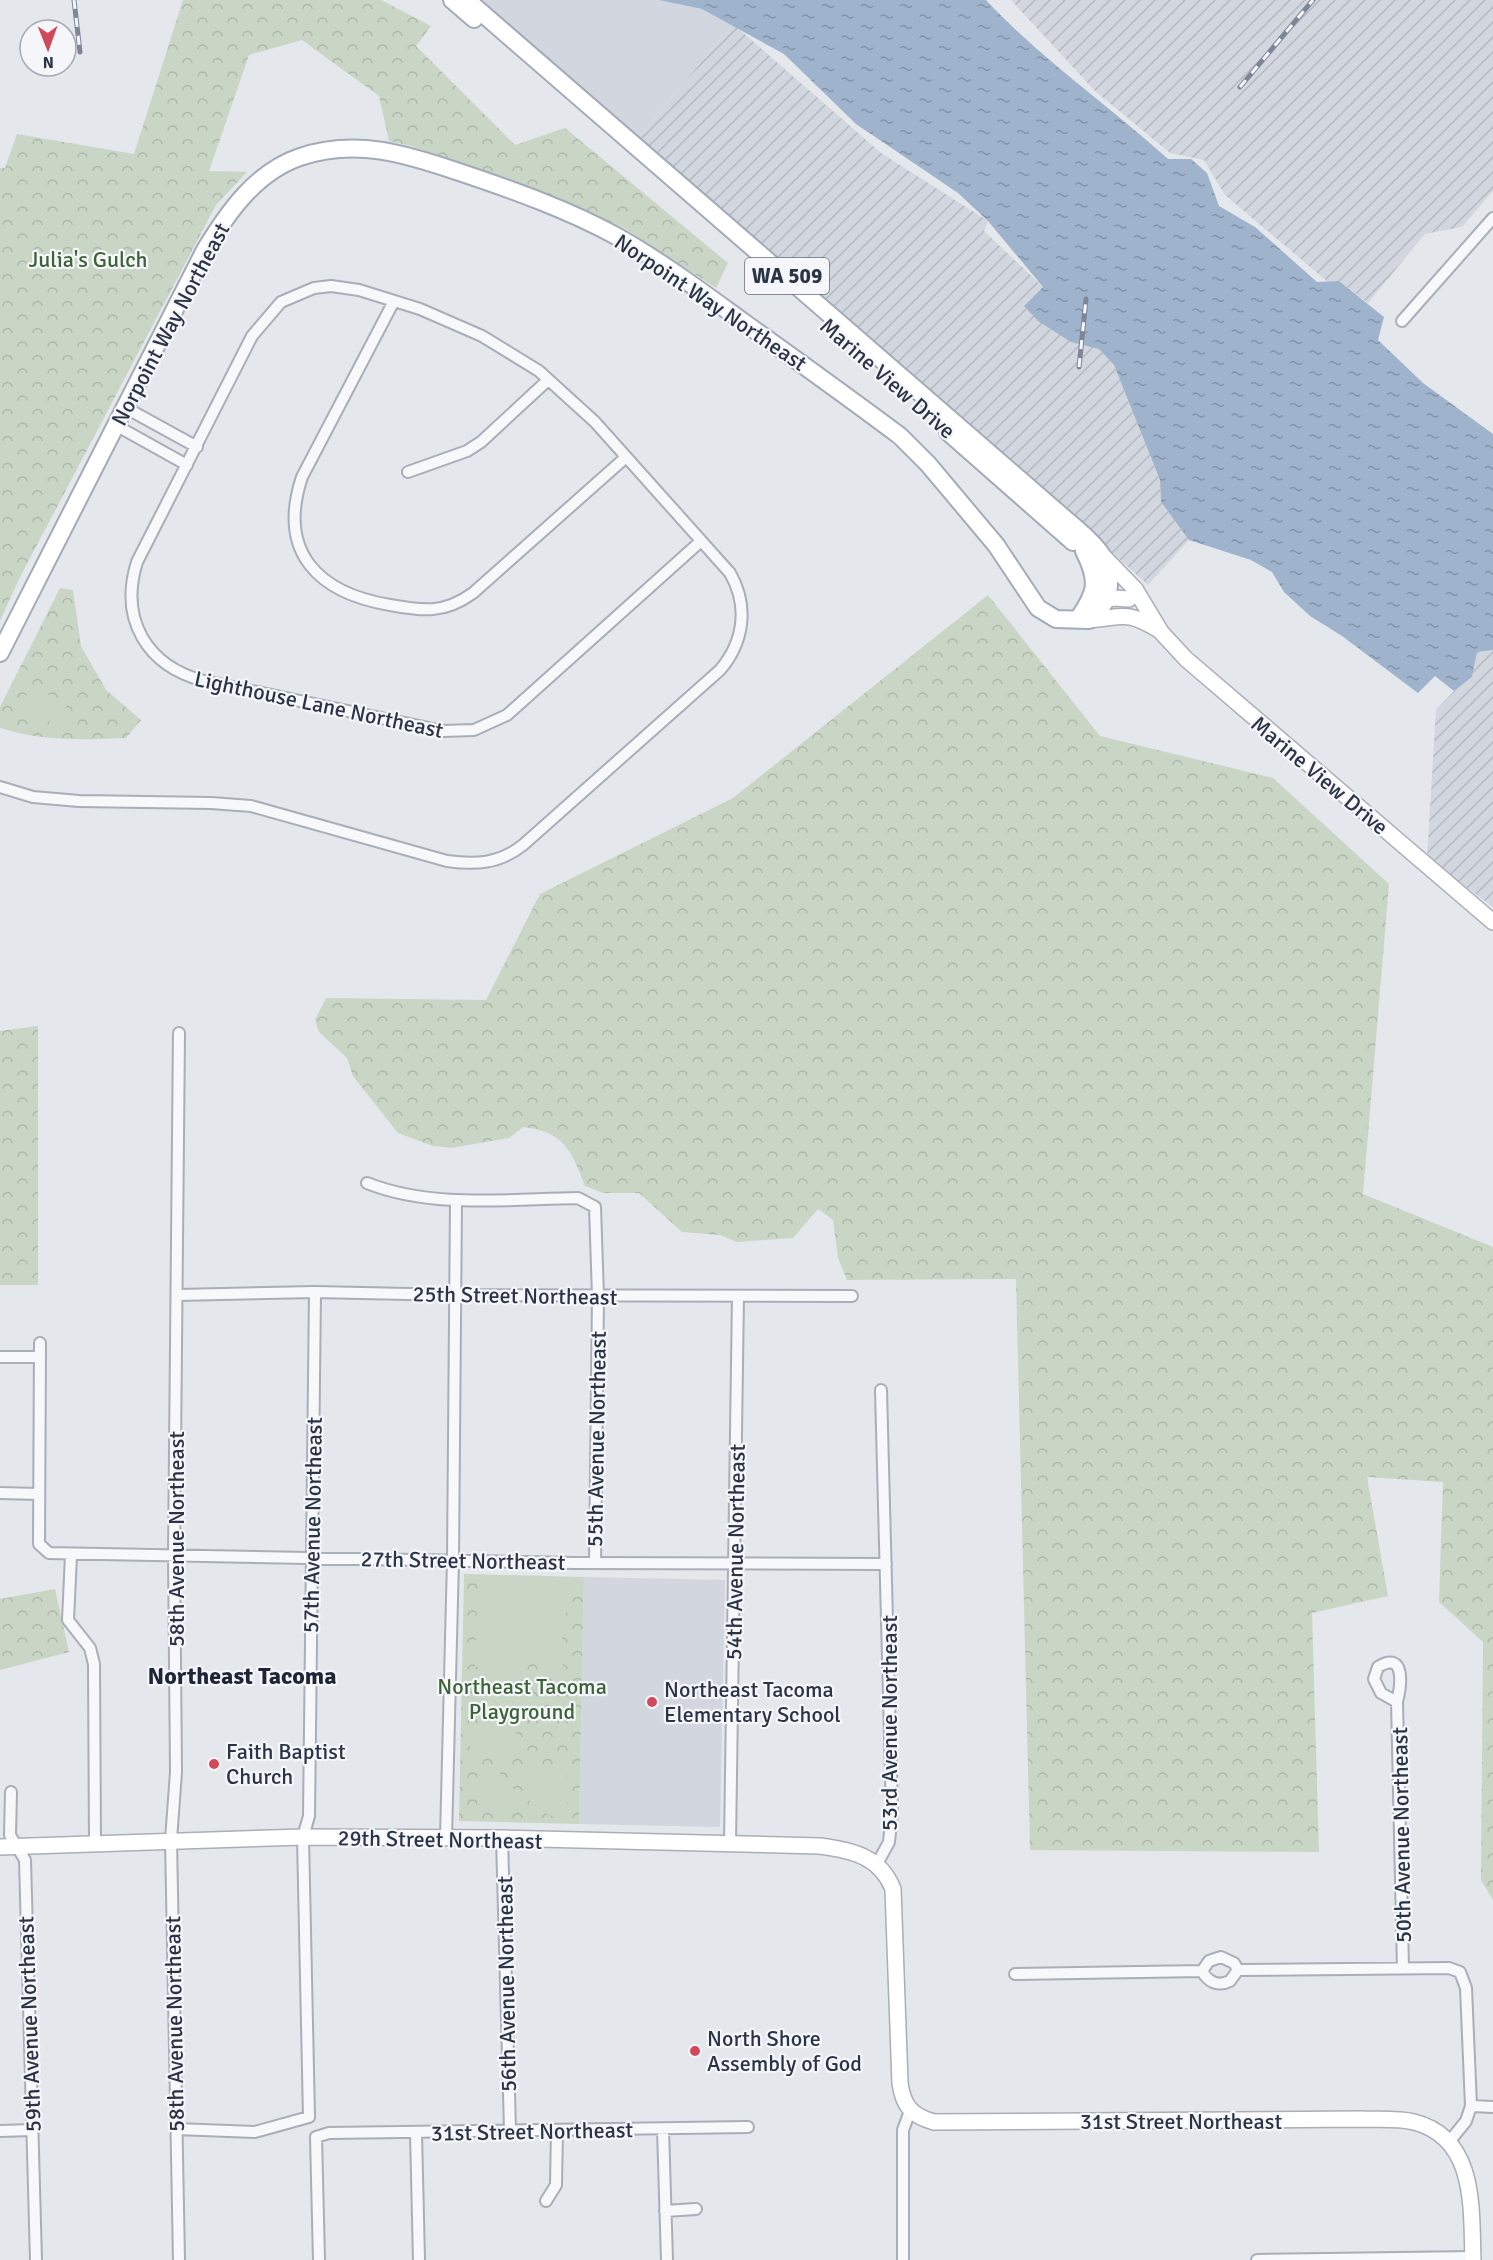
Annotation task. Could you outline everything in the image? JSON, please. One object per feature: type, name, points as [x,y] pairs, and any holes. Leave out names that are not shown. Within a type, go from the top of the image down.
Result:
[{"type":"main road","name":"Marine View Drive","points":[[452,0],[1108,572]]},
{"type":"main road","name":"Marine View Drive","points":[[467,0],[1047,502],[1103,556]]},
{"type":"main road","name":"Norpoint Way Northeast","points":[[0,653],[205,250],[225,218],[249,191],[281,166],[321,151],[365,148],[398,153],[472,177],[566,212],[618,237],[664,265],[900,436],[928,464],[996,545],[1038,609],[1056,619],[1084,616]]},
{"type":"main road","points":[[1084,551],[1096,577],[1093,593],[1084,616]]},
{"type":"main road","points":[[1084,616],[1107,600],[1108,572],[1103,556]]},
{"type":"street","points":[[1402,321],[1493,218]]},
{"type":"street","name":"Lighthouse Lane Northeast","points":[[0,787],[33,797],[78,801],[211,803],[251,806],[447,861],[471,863],[492,861],[523,845],[720,670],[733,652],[741,630],[740,595],[730,573],[595,422],[548,380],[482,336],[420,309],[345,286],[314,288],[281,302],[252,336],[137,562],[132,582],[135,619],[144,642],[168,667],[187,676],[443,731],[474,730],[507,715],[700,541]]},
{"type":"street","points":[[394,301],[302,477],[296,495],[295,522],[300,545],[311,567],[331,587],[344,594],[378,603],[412,609],[446,609],[473,593],[625,458]]},
{"type":"street","points":[[408,472],[467,451],[481,442],[548,380]]},
{"type":"street","points":[[126,408],[197,447]]},
{"type":"street","points":[[117,426],[187,465]]},
{"type":"street","name":"Marine View Drive","points":[[1103,556],[1135,590],[1158,626]]},
{"type":"street","name":"Marine View Drive","points":[[1108,572],[1129,599],[1158,626],[1186,659],[1493,922]]},
{"type":"street","points":[[1107,600],[1129,599]]},
{"type":"street","points":[[1084,616],[1130,615],[1158,626]]},
{"type":"street","name":"58th Avenue Northeast","points":[[179,1033],[174,1555],[176,1772],[171,1840],[179,2260]]},
{"type":"street","points":[[367,1183],[387,1191],[456,1200],[453,1560],[447,1838]]},
{"type":"street","name":"55th Avenue Northeast","points":[[456,1200],[578,1198],[595,1207],[598,1296],[595,1563]]},
{"type":"street","name":"25th Street Northeast","points":[[178,1295],[315,1292],[455,1295],[852,1296]]},
{"type":"street","name":"57th Avenue Northeast","points":[[176,2129],[255,2132],[309,2117],[303,1837],[309,1816],[315,1292]]},
{"type":"street","name":"54th Avenue Northeast","points":[[730,1844],[738,1296]]},
{"type":"street","points":[[0,1493],[39,1494],[40,1342]]},
{"type":"street","points":[[0,1357],[40,1357]]},
{"type":"street","name":"53rd Avenue Northeast","points":[[881,1390],[892,1828],[889,1842],[877,1864],[893,1889],[900,2083],[910,2111]]},
{"type":"street","name":"27th Street Northeast","points":[[39,1494],[41,1548],[49,1553],[71,1555],[595,1563],[886,1564]]},
{"type":"street","points":[[71,1555],[68,1620],[90,1648],[94,1664],[95,1844]]},
{"type":"street","name":"50th Avenue Northeast","points":[[1397,1702],[1403,1968]]},
{"type":"street","name":"59th Avenue Northeast","points":[[11,1792],[10,1835],[25,1860],[36,2260]]},
{"type":"street","name":"29th Street Northeast","points":[[0,1847],[303,1837],[502,1838],[839,1849],[860,1854],[877,1864]]},
{"type":"street","name":"56th Avenue Northeast","points":[[502,1838],[510,2130]]},
{"type":"street","points":[[1202,1971],[1209,1961],[1221,1958],[1234,1963],[1238,1970]]},
{"type":"street","points":[[1238,1970],[1449,1968],[1462,1974],[1466,1988],[1471,2106],[1466,2121],[1449,2142],[1462,2160],[1467,2173],[1473,2259],[1257,2260]]},
{"type":"street","points":[[1202,1971],[1207,1979],[1220,1984],[1233,1979],[1238,1970]]},
{"type":"street","points":[[1015,1974],[1202,1971]]},
{"type":"street","points":[[1471,2106],[1493,2107]]},
{"type":"street","points":[[903,2260],[903,2130],[910,2111]]},
{"type":"street","name":"31st Street Northeast","points":[[910,2111],[917,2117],[934,2122],[1400,2120],[1424,2126],[1449,2142]]},
{"type":"street","name":"31st Street Northeast","points":[[319,2260],[316,2137],[328,2133],[748,2127]]},
{"type":"street","points":[[663,2129],[667,2260]]},
{"type":"street","points":[[0,2132],[33,2130]]},
{"type":"street","points":[[546,2201],[556,2185],[557,2130]]},
{"type":"street","points":[[416,2132],[419,2260]]},
{"type":"street","points":[[665,2211],[696,2209]]},
{"type":"shaded area","points":[[478,0],[659,0],[702,9],[733,24],[638,138]]},
{"type":"shaded area","points":[[1011,0],[1493,0],[1493,191],[1462,227],[1425,234],[1368,303],[1339,281],[1328,282],[1225,195],[1204,160],[1170,153],[1094,90]]},
{"type":"shaded area","points":[[733,24],[881,153],[988,221],[984,231],[1043,287],[1024,306],[1071,342],[1099,348],[1114,365],[1160,480],[1161,502],[1189,540],[1148,585],[971,425],[638,138]]},
{"type":"shaded area","points":[[1493,650],[1493,907],[1427,858],[1436,710],[1454,691],[1472,677],[1477,652]]},
{"type":"shaded area","name":"Northeast Tacoma Elementary School","points":[[584,1577],[725,1580],[720,1827],[579,1824]]},
{"type":"green space","name":"Julia's Gulch","points":[[183,0],[381,0],[431,26],[416,46],[515,145],[565,128],[728,263],[716,288],[624,228],[569,204],[411,146],[389,141],[379,96],[302,40],[249,55],[209,171],[247,172],[216,205],[18,581],[0,621],[0,168],[5,168],[17,134],[134,154]]},
{"type":"green space","points":[[60,588],[73,590],[81,646],[106,690],[141,720],[126,738],[47,737],[0,728],[0,707]]},
{"type":"green space","points":[[988,595],[1100,736],[1273,778],[1389,884],[1363,1194],[1493,1247],[1493,1900],[1481,1880],[1483,1642],[1439,1602],[1443,1482],[1367,1477],[1388,1596],[1312,1613],[1319,1852],[1030,1850],[1016,1279],[847,1280],[838,1258],[833,1220],[818,1209],[793,1238],[737,1242],[720,1235],[682,1232],[639,1193],[603,1193],[585,1186],[564,1145],[557,1138],[537,1129],[523,1127],[509,1138],[451,1148],[433,1146],[398,1133],[353,1076],[347,1058],[319,1032],[315,1020],[326,998],[486,1000],[540,894],[733,798]]},
{"type":"green space","points":[[30,687],[68,703],[57,725],[21,708]]},
{"type":"green space","points":[[38,1026],[38,1285],[0,1285],[0,1031]]},
{"type":"green space","name":"Northeast Tacoma Playground","points":[[464,1574],[584,1577],[579,1824],[459,1821]]},
{"type":"green space","points":[[481,1578],[573,1583],[562,1631],[563,1670],[538,1670],[537,1658],[517,1665],[521,1665],[521,1690],[482,1690],[482,1668],[475,1667],[478,1581]]},
{"type":"green space","points":[[55,1589],[69,1652],[0,1670],[0,1599]]},
{"type":"green space","points":[[482,1696],[521,1696],[521,1721],[482,1721]]},
{"type":"green space","points":[[470,1731],[516,1732],[516,1758],[470,1757]]},
{"type":"green space","points":[[518,1766],[563,1766],[567,1771],[567,1819],[546,1814],[532,1803],[523,1787]]},
{"type":"green space","points":[[478,1767],[496,1771],[507,1778],[514,1790],[518,1808],[480,1808],[477,1804]]},
{"type":"water","points":[[659,0],[986,0],[1029,42],[1168,159],[1191,159],[1207,173],[1219,206],[1255,227],[1317,282],[1339,281],[1384,317],[1378,340],[1423,383],[1493,434],[1493,650],[1477,652],[1472,677],[1454,691],[1435,676],[1418,693],[1342,636],[1310,616],[1284,592],[1272,572],[1251,560],[1189,540],[1161,502],[1160,480],[1114,365],[1099,349],[1071,342],[1038,321],[1024,306],[1043,287],[988,221],[958,193],[856,124],[784,54],[702,9]]},
{"type":"railway","points":[[74,0],[80,52]]},
{"type":"railway","points":[[1240,87],[1313,0]]},
{"type":"railway","points":[[1079,367],[1086,299]]},
{"type":"place","name":"Northeast Tacoma Elementary School","points":[[652,1702]]},
{"type":"place","name":"Faith Baptist Church","points":[[214,1764]]},
{"type":"place","name":"North Shore Assembly of God","points":[[695,2051]]},
{"type":"district","name":"Northeast Tacoma","points":[[242,1676]]}]
